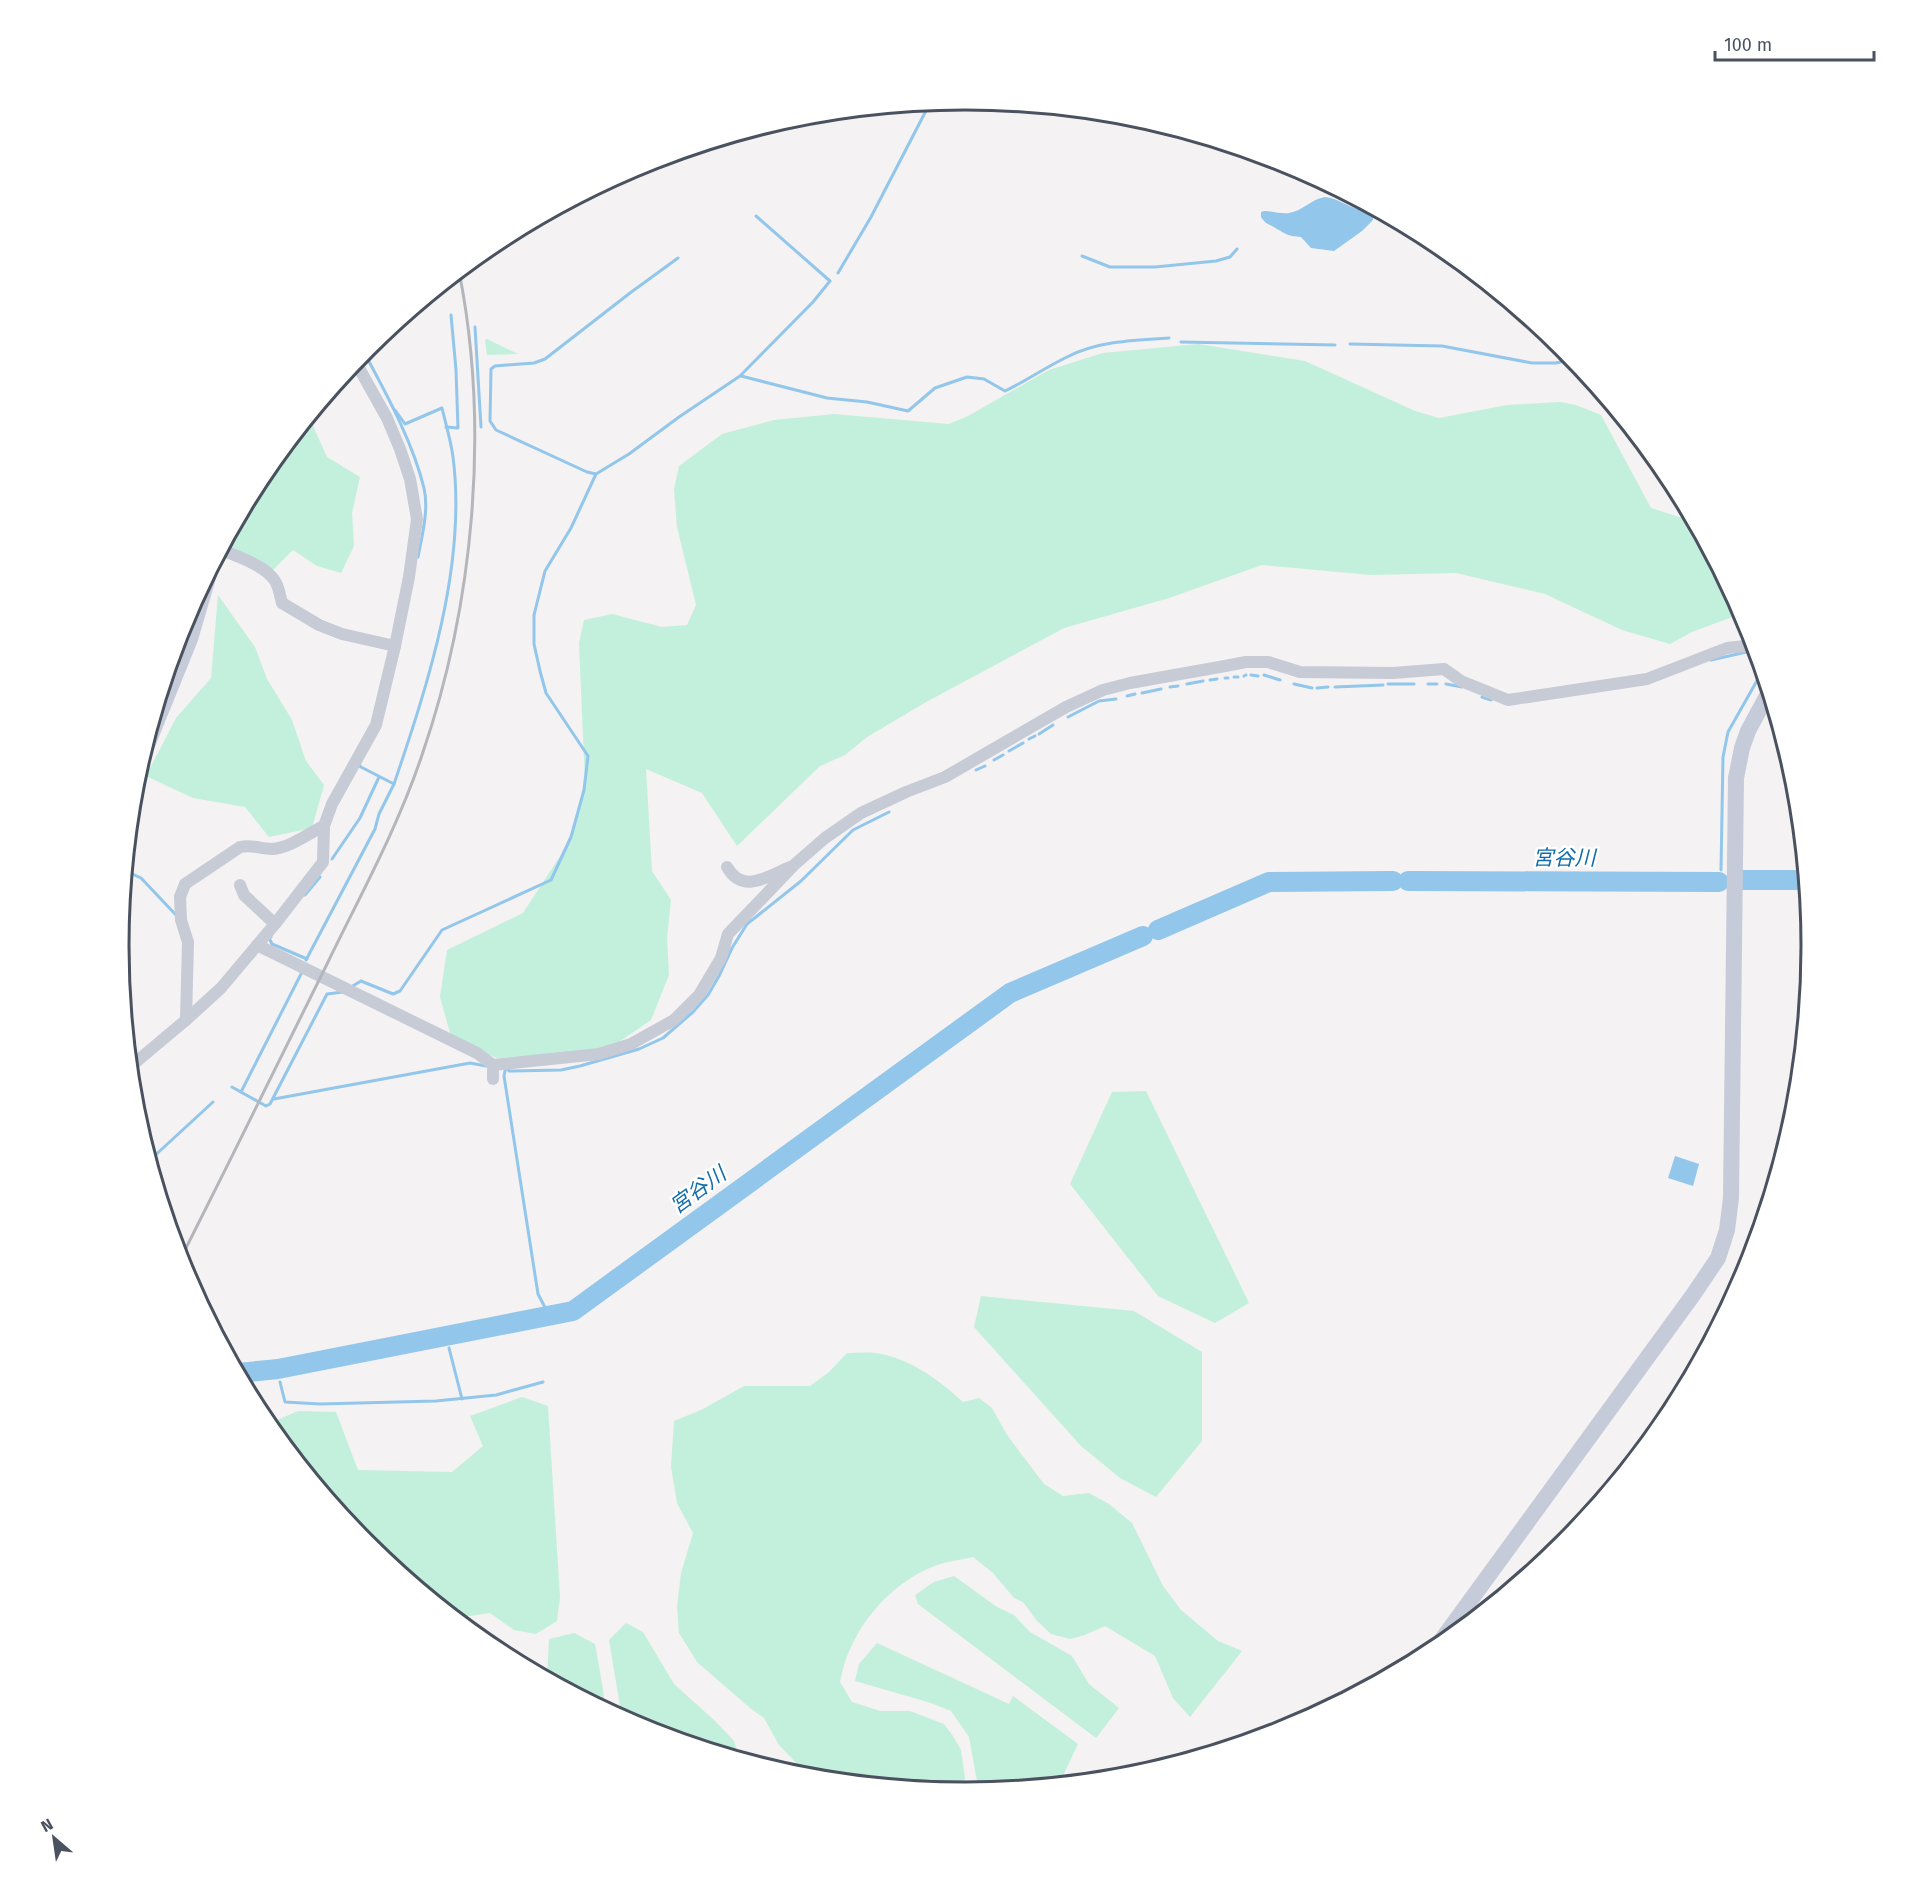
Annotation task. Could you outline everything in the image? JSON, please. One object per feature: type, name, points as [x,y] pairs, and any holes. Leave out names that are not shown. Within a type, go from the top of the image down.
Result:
[{"type":"street","points":[[137,1060],[221,988],[323,862],[324,826],[332,804],[376,725],[409,577],[417,519],[410,479],[387,418],[360,370]]},
{"type":"street","points":[[228,552],[245,559],[271,576],[276,582],[282,603],[319,625],[342,634],[395,646]]},
{"type":"street","points":[[170,687],[195,621]]},
{"type":"street","points":[[257,945],[477,1053],[493,1065],[599,1054],[631,1044],[674,1020],[699,995],[721,958],[728,934],[794,866],[825,838],[861,813],[945,777],[1066,707],[1103,690],[1130,683],[1246,663],[1268,662],[1300,672],[1392,673],[1444,669],[1461,681],[1508,700],[1647,679],[1728,648],[1746,646]]},
{"type":"street","points":[[1451,1627],[1679,1316],[1718,1258],[1727,1230],[1731,1198],[1736,777],[1748,730],[1765,700]]},
{"type":"street","points":[[186,1020],[188,942],[181,920],[180,897],[185,884],[240,847],[250,845],[261,849],[276,849],[324,826]]},
{"type":"street","points":[[727,867],[731,874],[743,882],[758,881],[794,866]]},
{"type":"street","points":[[240,885],[244,895],[275,924]]},
{"type":"street","points":[[493,1065],[493,1079]]},
{"type":"green space","points":[[485,340],[518,354],[487,355]]},
{"type":"green space","points":[[1198,344],[1305,361],[1415,411],[1439,418],[1507,405],[1560,402],[1576,405],[1601,415],[1651,508],[1684,519],[1716,576],[1734,616],[1692,632],[1670,644],[1622,630],[1545,594],[1456,573],[1371,575],[1262,565],[1169,598],[1064,628],[928,701],[867,737],[845,755],[820,766],[737,846],[702,793],[646,769],[652,871],[671,900],[667,938],[669,975],[651,1020],[613,1046],[548,1056],[497,1058],[452,1040],[440,997],[447,950],[523,913],[572,838],[585,783],[579,643],[584,620],[612,614],[662,627],[687,625],[696,605],[677,527],[674,489],[679,466],[722,434],[774,420],[834,414],[949,424],[968,416],[1049,370],[1103,353]]},
{"type":"green space","points":[[312,424],[327,457],[360,477],[352,513],[354,546],[341,573],[317,566],[293,550],[272,571],[229,550],[270,481]]},
{"type":"green space","points":[[218,595],[255,647],[267,679],[292,720],[306,761],[324,785],[312,828],[269,837],[245,807],[193,798],[147,776],[176,718],[211,678]]},
{"type":"green space","points":[[1146,1091],[1249,1303],[1215,1323],[1158,1296],[1070,1184],[1112,1092]]},
{"type":"green space","points":[[981,1296],[1134,1311],[1202,1352],[1202,1441],[1156,1497],[1120,1478],[1081,1446],[974,1327]]},
{"type":"green space","points":[[847,1353],[876,1353],[901,1360],[923,1371],[963,1402],[979,1398],[992,1408],[1007,1435],[1044,1484],[1063,1496],[1089,1493],[1109,1504],[1132,1523],[1163,1586],[1181,1610],[1218,1641],[1242,1651],[1190,1717],[1173,1698],[1155,1656],[1105,1626],[1070,1639],[1051,1634],[1037,1621],[1023,1602],[1014,1598],[993,1573],[973,1557],[941,1564],[919,1573],[887,1596],[873,1611],[852,1645],[840,1682],[852,1702],[880,1711],[910,1711],[944,1724],[961,1750],[965,1782],[911,1781],[798,1765],[779,1745],[764,1718],[697,1662],[679,1633],[677,1606],[681,1573],[693,1533],[677,1503],[671,1467],[674,1421],[701,1410],[744,1386],[810,1386],[829,1372]]},
{"type":"green space","points":[[522,1397],[548,1406],[560,1597],[557,1621],[536,1634],[514,1630],[490,1613],[465,1617],[456,1610],[414,1575],[337,1498],[277,1420],[298,1411],[336,1412],[358,1470],[452,1472],[483,1446],[470,1416]]},
{"type":"green space","points":[[954,1576],[997,1607],[1014,1615],[1030,1632],[1072,1656],[1089,1684],[1119,1708],[1096,1738],[918,1604],[915,1595],[934,1582]]},
{"type":"green space","points":[[626,1623],[643,1632],[674,1684],[734,1741],[737,1750],[645,1719],[620,1707],[609,1640]]},
{"type":"green space","points":[[574,1633],[595,1644],[604,1700],[547,1670],[549,1639]]},
{"type":"green space","points":[[877,1643],[1009,1704],[1013,1696],[1078,1744],[1063,1776],[1020,1781],[977,1782],[969,1737],[951,1711],[855,1681],[859,1664]]},
{"type":"water","points":[[1325,197],[1334,199],[1373,216],[1373,220],[1334,251],[1311,248],[1301,237],[1286,234],[1266,223],[1261,217],[1261,212],[1264,211],[1294,212]]},
{"type":"water","points":[[1675,1156],[1699,1164],[1693,1186],[1668,1178]]},
{"type":"waterway","points":[[838,273],[871,217],[926,111]]},
{"type":"waterway","points":[[351,987],[361,981],[393,994],[400,991],[442,930],[551,880],[571,837],[584,790],[588,756],[546,693],[540,671],[534,644],[534,615],[545,571],[571,528],[596,474],[629,454],[740,376],[813,302],[830,281],[756,216]]},
{"type":"waterway","points":[[1082,256],[1110,267],[1155,267],[1216,261],[1230,257],[1237,249]]},
{"type":"waterway","points":[[596,474],[496,430],[490,421],[491,369],[495,366],[534,363],[545,359],[678,258]]},
{"type":"waterway","points":[[446,427],[458,428],[451,315]]},
{"type":"waterway","points":[[475,327],[481,427]]},
{"type":"waterway","points":[[741,376],[827,398],[867,402],[908,411],[935,388],[967,377],[984,379],[1005,391],[1059,361],[1091,348],[1117,342],[1169,338]]},
{"type":"waterway","points":[[1181,342],[1335,345]]},
{"type":"waterway","points":[[1350,344],[1442,346],[1532,363],[1563,361]]},
{"type":"waterway","points":[[368,361],[407,437],[424,488],[425,514],[418,557]]},
{"type":"waterway","points":[[394,784],[420,706],[442,624],[454,540],[456,498],[452,451],[442,408],[405,424],[395,410]]},
{"type":"waterway","points":[[1711,660],[1748,652]]},
{"type":"waterway","points":[[1251,675],[1258,676]]},
{"type":"waterway","points":[[1264,675],[1280,680]]},
{"type":"waterway","points":[[1721,870],[1723,757],[1728,732],[1758,678]]},
{"type":"waterway","points":[[1210,680],[1217,679]]},
{"type":"waterway","points":[[1187,684],[1203,681]]},
{"type":"waterway","points":[[1294,684],[1312,688]]},
{"type":"waterway","points":[[1388,684],[1414,684]]},
{"type":"waterway","points":[[1428,684],[1437,684]]},
{"type":"waterway","points":[[1446,684],[1462,687]]},
{"type":"waterway","points":[[1335,687],[1383,685]]},
{"type":"waterway","points":[[1170,687],[1178,686]]},
{"type":"waterway","points":[[1317,688],[1328,687]]},
{"type":"waterway","points":[[1142,693],[1161,689]]},
{"type":"waterway","points":[[1127,696],[1135,694]]},
{"type":"waterway","points":[[1482,697],[1491,700]]},
{"type":"waterway","points":[[1068,717],[1099,701],[1116,699]]},
{"type":"waterway","points":[[1039,734],[1053,725]]},
{"type":"waterway","points":[[1029,739],[1035,736]]},
{"type":"waterway","points":[[1009,751],[1023,743]]},
{"type":"waterway","points":[[994,760],[1003,755]]},
{"type":"waterway","points":[[306,960],[375,829],[379,814],[394,784],[360,765]]},
{"type":"waterway","points":[[976,770],[985,766]]},
{"type":"waterway","points":[[332,859],[360,818],[379,777]]},
{"type":"waterway","points":[[549,1315],[538,1294],[504,1076],[506,1066],[509,1071],[561,1070],[639,1049],[663,1038],[693,1012],[708,995],[747,924],[801,881],[853,830],[889,812]]},
{"type":"waterway","points":[[133,874],[141,878],[176,915]]},
{"type":"waterway","points":[[305,895],[320,877]]},
{"type":"waterway","name":"宮谷川","points":[[1741,880],[1799,880]]},
{"type":"waterway","name":"宮谷川","points":[[1158,930],[1269,882],[1393,881]]},
{"type":"waterway","name":"宮谷川","points":[[1408,881],[1719,882]]},
{"type":"waterway","name":"宮谷川","points":[[246,1372],[278,1369],[573,1311],[1010,993],[1143,936]]},
{"type":"waterway","points":[[271,937],[269,938],[272,944],[307,959]]},
{"type":"waterway","points":[[241,1092],[301,974]]},
{"type":"waterway","points":[[232,1087],[266,1106],[270,1104],[327,994],[343,992]]},
{"type":"waterway","points":[[274,1099],[470,1063],[486,1066]]},
{"type":"waterway","points":[[156,1155],[213,1102]]},
{"type":"waterway","points":[[449,1348],[462,1399]]},
{"type":"waterway","points":[[280,1382],[285,1402],[320,1404],[436,1401],[496,1395],[543,1382]]},
{"type":"railway","points":[[186,1248],[390,834],[422,755],[440,697],[465,577],[472,515],[475,453],[474,392],[460,279]]}]
